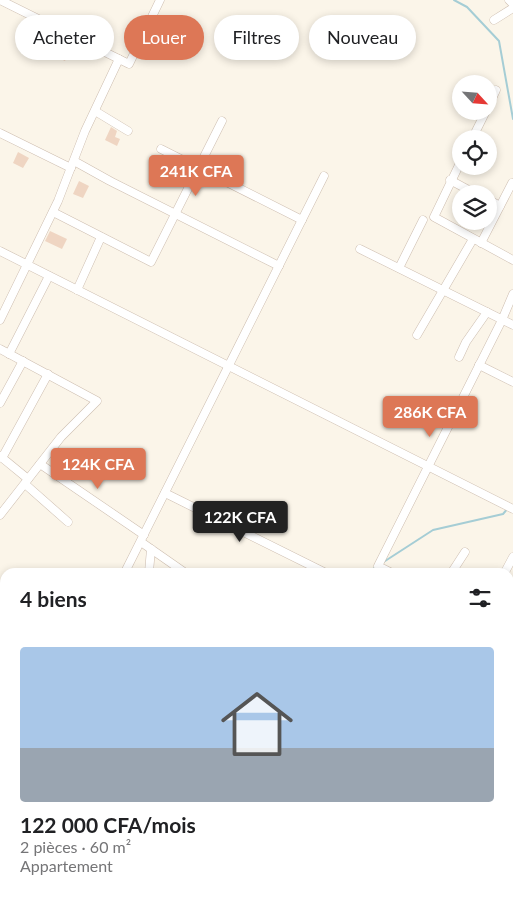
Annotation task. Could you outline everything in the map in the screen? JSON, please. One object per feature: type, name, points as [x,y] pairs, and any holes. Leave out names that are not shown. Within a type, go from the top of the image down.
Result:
[{"type":"street","points":[[0,0],[129,64],[160,0]]},
{"type":"street","points":[[494,20],[513,6],[509,0]]},
{"type":"street","points":[[0,320],[52,212],[119,59]]},
{"type":"street","points":[[95,111],[128,131]]},
{"type":"street","points":[[52,212],[151,262],[222,121]]},
{"type":"street","points":[[0,132],[110,181],[279,266]]},
{"type":"street","points":[[161,149],[302,220]]},
{"type":"street","points":[[454,175],[434,217],[513,260]]},
{"type":"street","points":[[127,568],[324,176]]},
{"type":"street","points":[[451,180],[460,185]]},
{"type":"street","points":[[481,243],[512,183]]},
{"type":"street","points":[[399,268],[423,220]]},
{"type":"street","points":[[77,290],[101,237]]},
{"type":"street","points":[[417,335],[474,239]]},
{"type":"street","points":[[360,248],[513,325]]},
{"type":"street","points":[[0,251],[513,509]]},
{"type":"street","points":[[10,354],[49,276]]},
{"type":"street","points":[[382,568],[378,566],[502,320],[513,294]]},
{"type":"street","points":[[459,357],[466,342],[487,312]]},
{"type":"street","points":[[0,349],[98,401],[60,438],[0,515]]},
{"type":"street","points":[[0,403],[23,361]]},
{"type":"street","points":[[479,365],[513,382]]},
{"type":"street","points":[[48,374],[1,457],[68,522]]},
{"type":"street","points":[[40,464],[142,538],[150,549],[178,568]]},
{"type":"street","points":[[165,493],[316,568]]},
{"type":"street","points":[[149,568],[150,549]]},
{"type":"street","points":[[455,568],[465,552]]},
{"type":"building","points":[[111,127],[117,131],[115,137],[120,139],[117,146],[105,140]]},
{"type":"building","points":[[18,152],[29,158],[23,168],[13,163]]},
{"type":"building","points":[[79,181],[89,186],[83,198],[73,194]]},
{"type":"building","points":[[50,231],[67,239],[62,249],[45,241]]},
{"type":"waterway","points":[[454,0],[467,7],[499,41],[513,119]]},
{"type":"waterway","points":[[382,563],[433,530],[503,514],[508,508]]}]
